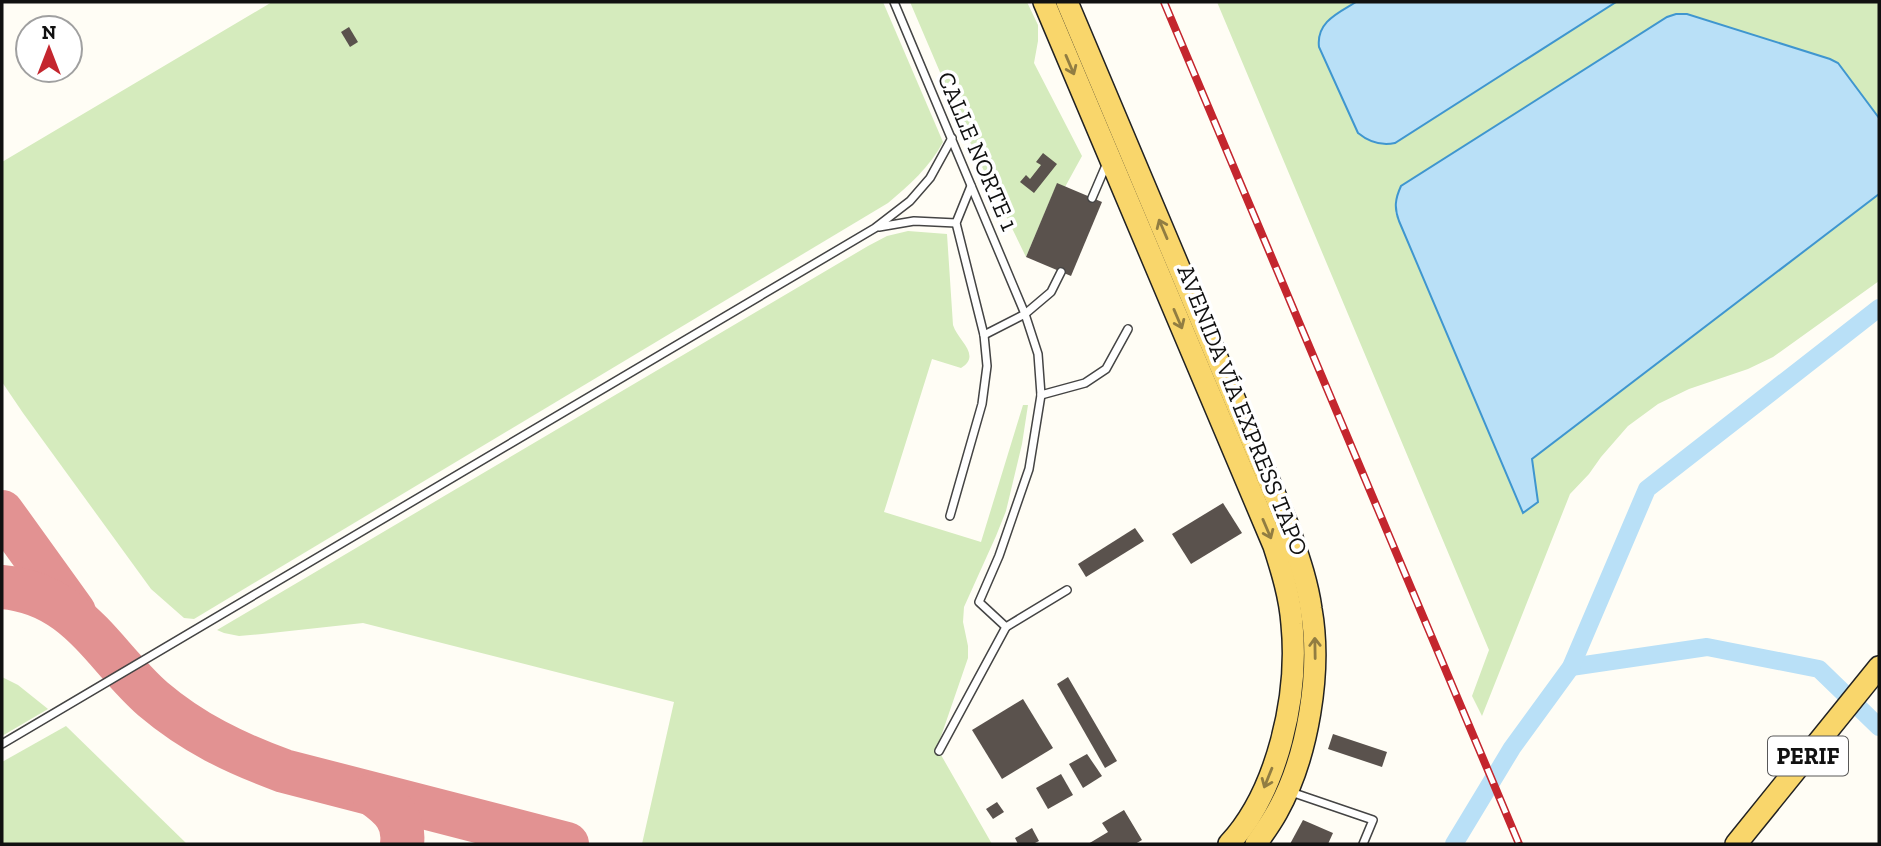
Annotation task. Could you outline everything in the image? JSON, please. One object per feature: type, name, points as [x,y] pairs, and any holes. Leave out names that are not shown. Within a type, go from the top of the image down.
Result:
[{"type":"main road","name":"AVENIDA VÍA EXPRESS TAPO","points":[[1044,2],[1115,144],[1288,526],[1304,576],[1315,646],[1309,716],[1287,791],[1256,844]]},
{"type":"main road","name":"AVENIDA VÍA EXPRESS TAPO","points":[[1068,2],[1115,144],[1274,545],[1288,596],[1293,661],[1289,700],[1280,743],[1255,809],[1229,844]]},
{"type":"main road","name":"PERIF","points":[[1737,844],[1879,667]]},
{"type":"lane","name":"CALLE NORTE 1","points":[[894,2],[1025,314],[1038,354],[1041,395],[1029,469],[999,555],[979,602],[1006,627]]},
{"type":"lane","points":[[2,744],[875,228],[910,201],[930,178],[952,138]]},
{"type":"lane","points":[[1093,198],[1115,144]]},
{"type":"lane","points":[[950,516],[982,404],[987,366],[984,335],[957,223],[971,185]]},
{"type":"lane","points":[[875,228],[914,221],[957,223]]},
{"type":"lane","points":[[984,335],[1025,314],[1051,292],[1061,272]]},
{"type":"lane","points":[[1041,395],[1085,383],[1106,369],[1128,329]]},
{"type":"lane","points":[[939,751],[1006,627],[1068,590]]},
{"type":"lane","points":[[1287,791],[1373,820],[1363,844]]},
{"type":"green space","points":[[272,2],[883,2],[943,142],[925,168],[888,203],[194,619],[184,618],[151,589],[2,382],[2,162]]},
{"type":"green space","points":[[910,2],[1027,2],[1038,25],[1034,63],[1082,156],[1065,187],[1057,184],[1026,257],[969,140]]},
{"type":"green space","points":[[1217,2],[1356,2],[1330,18],[1396,143],[1616,2],[1879,2],[1879,118],[1838,63],[1687,14],[1676,14],[1395,212],[1523,513],[1538,502],[1532,459],[1879,194],[1879,281],[1773,357],[1748,369],[1689,389],[1658,404],[1628,426],[1570,494],[1482,716],[1472,696],[1489,650]]},
{"type":"green space","points":[[908,231],[947,234],[953,325],[967,348],[969,358],[961,368],[932,359],[884,512],[981,542],[1023,405],[1028,405],[1006,511],[964,607],[963,622],[968,658],[937,748],[992,844],[642,844],[674,702],[363,623],[239,636],[217,630],[868,246],[887,236]]},
{"type":"green space","points":[[2,677],[18,685],[48,709],[2,736]]},
{"type":"green space","points":[[66,726],[187,844],[2,844],[2,762]]},
{"type":"water","points":[[1356,2],[1616,2],[1395,143],[1380,144],[1358,133],[1319,47],[1319,38],[1325,25],[1336,14]]},
{"type":"water","points":[[1687,14],[1838,63],[1879,118],[1879,194],[1532,459],[1538,502],[1523,513],[1399,221],[1397,195],[1401,186],[1667,17]]},
{"type":"building","points":[[349,27],[358,42],[350,47],[341,32]]},
{"type":"building","points":[[1043,153],[1057,164],[1034,193],[1020,182],[1026,175],[1030,179],[1041,165],[1036,162]]},
{"type":"building","points":[[1057,183],[1102,202],[1071,276],[1026,257]]},
{"type":"building","points":[[1223,503],[1242,533],[1191,564],[1172,534]]},
{"type":"building","points":[[1135,528],[1144,541],[1086,577],[1078,564]]},
{"type":"building","points":[[1068,677],[1117,761],[1105,768],[1057,684]]},
{"type":"building","points":[[1023,699],[1053,748],[1002,779],[972,730]]},
{"type":"building","points":[[1333,734],[1387,752],[1382,767],[1328,749]]},
{"type":"building","points":[[1087,754],[1102,776],[1083,788],[1069,764]]},
{"type":"building","points":[[1061,774],[1073,795],[1048,809],[1036,788]]},
{"type":"building","points":[[997,802],[1004,812],[993,819],[986,809]]},
{"type":"building","points":[[1124,810],[1142,840],[1135,844],[1088,844],[1108,832],[1102,823]]},
{"type":"building","points":[[1303,820],[1333,833],[1328,844],[1290,844]]},
{"type":"building","points":[[1032,828],[1039,841],[1033,844],[1018,844],[1015,838]]},
{"type":"waterway","points":[[1454,844],[1512,748],[1571,667],[1647,489],[1879,308]]},
{"type":"waterway","points":[[1571,667],[1707,647],[1819,669],[1879,727]]},
{"type":"taxiway","points":[[2,512],[74,612]]},
{"type":"taxiway","points":[[2,587],[28,592],[70,613],[153,699],[199,732],[248,757],[284,771],[567,844]]},
{"type":"taxiway","points":[[374,795],[396,815],[401,828],[402,844]]},
{"type":"railway","points":[[1164,2],[1519,844]]}]
